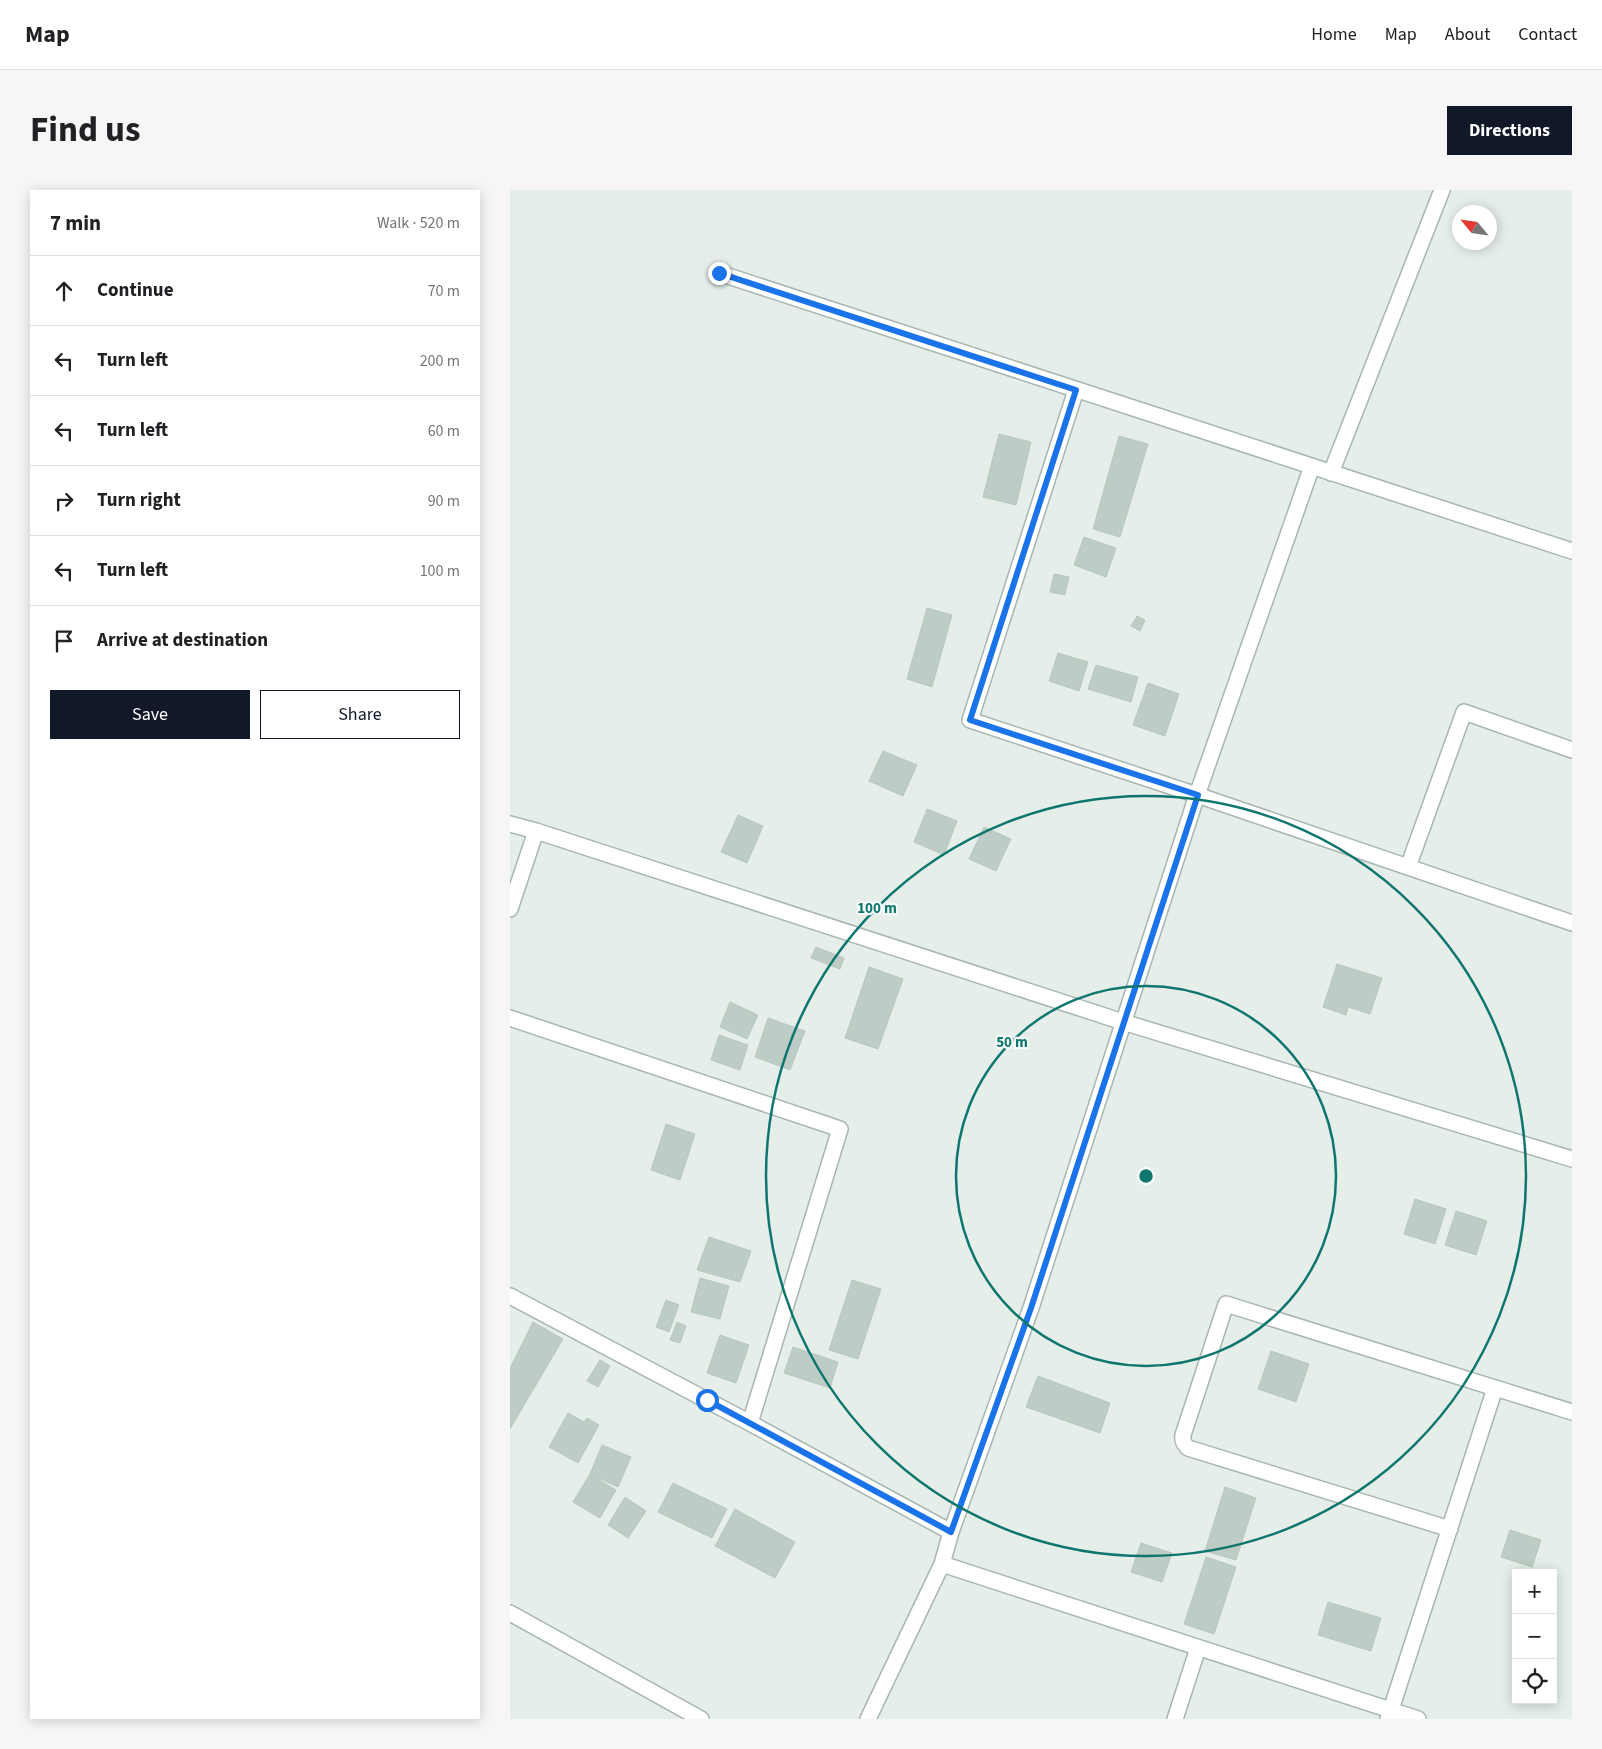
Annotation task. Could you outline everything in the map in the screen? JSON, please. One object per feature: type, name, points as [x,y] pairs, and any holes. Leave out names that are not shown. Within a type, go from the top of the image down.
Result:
[{"type":"street","points":[[1331,472],[1442,190]]},
{"type":"street","points":[[719,273],[1572,551]]},
{"type":"street","points":[[1076,390],[970,720],[1198,795],[1572,923]]},
{"type":"street","points":[[868,1719],[942,1564],[951,1532],[1031,1308],[1198,795],[1312,466]]},
{"type":"street","points":[[1408,867],[1464,712],[1572,750]]},
{"type":"street","points":[[510,824],[1123,1022],[1572,1159]]},
{"type":"street","points":[[510,909],[536,831]]},
{"type":"street","points":[[510,1018],[840,1129],[750,1423]]},
{"type":"street","points":[[510,1296],[951,1532]]},
{"type":"street","points":[[1450,1529],[1188,1448],[1184,1444],[1182,1440],[1183,1435],[1226,1304],[1572,1412]]},
{"type":"street","points":[[1390,1715],[1495,1388]]},
{"type":"street","points":[[942,1564],[1198,1648],[1390,1715],[1418,1719]]},
{"type":"street","points":[[510,1613],[701,1719]]},
{"type":"street","points":[[1175,1719],[1198,1648]]},
{"type":"building","points":[[999,434],[1031,442],[1016,505],[983,497]]},
{"type":"building","points":[[1119,436],[1148,444],[1120,537],[1093,529]]},
{"type":"building","points":[[1084,537],[1116,548],[1106,577],[1074,565]]},
{"type":"building","points":[[1054,574],[1069,577],[1065,595],[1050,592]]},
{"type":"building","points":[[927,608],[952,615],[932,687],[907,679]]},
{"type":"building","points":[[1137,616],[1145,620],[1140,631],[1131,626]]},
{"type":"building","points":[[1058,653],[1088,662],[1079,691],[1049,681]]},
{"type":"building","points":[[1096,665],[1138,677],[1131,702],[1088,689]]},
{"type":"building","points":[[1148,683],[1179,694],[1165,736],[1133,725]]},
{"type":"building","points":[[883,751],[917,765],[903,796],[869,781]]},
{"type":"building","points":[[927,809],[957,821],[944,855],[914,842]]},
{"type":"building","points":[[738,815],[763,826],[747,863],[721,852]]},
{"type":"building","points":[[984,827],[1011,839],[996,871],[969,859]]},
{"type":"building","points":[[816,947],[844,958],[840,969],[811,958]]},
{"type":"building","points":[[1337,964],[1382,978],[1370,1014],[1348,1007],[1346,1015],[1323,1007]]},
{"type":"building","points":[[869,967],[903,979],[878,1049],[845,1038]]},
{"type":"building","points":[[730,1002],[758,1015],[747,1039],[720,1027]]},
{"type":"building","points":[[768,1018],[805,1031],[790,1070],[755,1057]]},
{"type":"building","points":[[719,1035],[748,1045],[740,1070],[711,1060]]},
{"type":"building","points":[[666,1124],[695,1134],[680,1180],[651,1170]]},
{"type":"building","points":[[1415,1199],[1446,1209],[1435,1244],[1404,1234]]},
{"type":"building","points":[[1456,1211],[1487,1221],[1476,1255],[1445,1245]]},
{"type":"building","points":[[709,1237],[751,1251],[740,1282],[697,1270]]},
{"type":"building","points":[[700,1278],[729,1286],[720,1319],[691,1312]]},
{"type":"building","points":[[852,1280],[881,1289],[858,1359],[829,1350]]},
{"type":"building","points":[[666,1300],[679,1305],[669,1332],[656,1327]]},
{"type":"building","points":[[533,1322],[563,1339],[510,1429],[510,1368]]},
{"type":"building","points":[[677,1322],[686,1326],[680,1343],[670,1340]]},
{"type":"building","points":[[720,1335],[749,1345],[736,1383],[707,1373]]},
{"type":"building","points":[[793,1347],[838,1362],[830,1388],[784,1373]]},
{"type":"building","points":[[1271,1351],[1309,1364],[1296,1402],[1258,1389]]},
{"type":"building","points":[[600,1360],[610,1366],[598,1387],[587,1381]]},
{"type":"building","points":[[1038,1376],[1110,1403],[1100,1433],[1026,1407]]},
{"type":"building","points":[[568,1413],[584,1422],[587,1418],[599,1425],[578,1463],[549,1447]]},
{"type":"building","points":[[602,1445],[631,1457],[618,1487],[590,1474]]},
{"type":"building","points":[[590,1474],[616,1490],[600,1518],[573,1502]]},
{"type":"building","points":[[673,1483],[727,1509],[712,1538],[658,1512]]},
{"type":"building","points":[[1225,1487],[1256,1498],[1236,1560],[1205,1551]]},
{"type":"building","points":[[625,1497],[646,1511],[628,1538],[608,1525]]},
{"type":"building","points":[[735,1509],[795,1542],[775,1578],[715,1546]]},
{"type":"building","points":[[1510,1530],[1541,1540],[1532,1567],[1501,1557]]},
{"type":"building","points":[[1141,1543],[1172,1553],[1162,1582],[1131,1572]]},
{"type":"building","points":[[1206,1557],[1236,1567],[1214,1634],[1184,1624]]},
{"type":"building","points":[[1328,1602],[1381,1618],[1371,1651],[1318,1635]]},
{"type":"route","points":[[707,1400],[951,1532],[1031,1308],[1198,795],[970,720],[1076,390],[719,273]]}]
